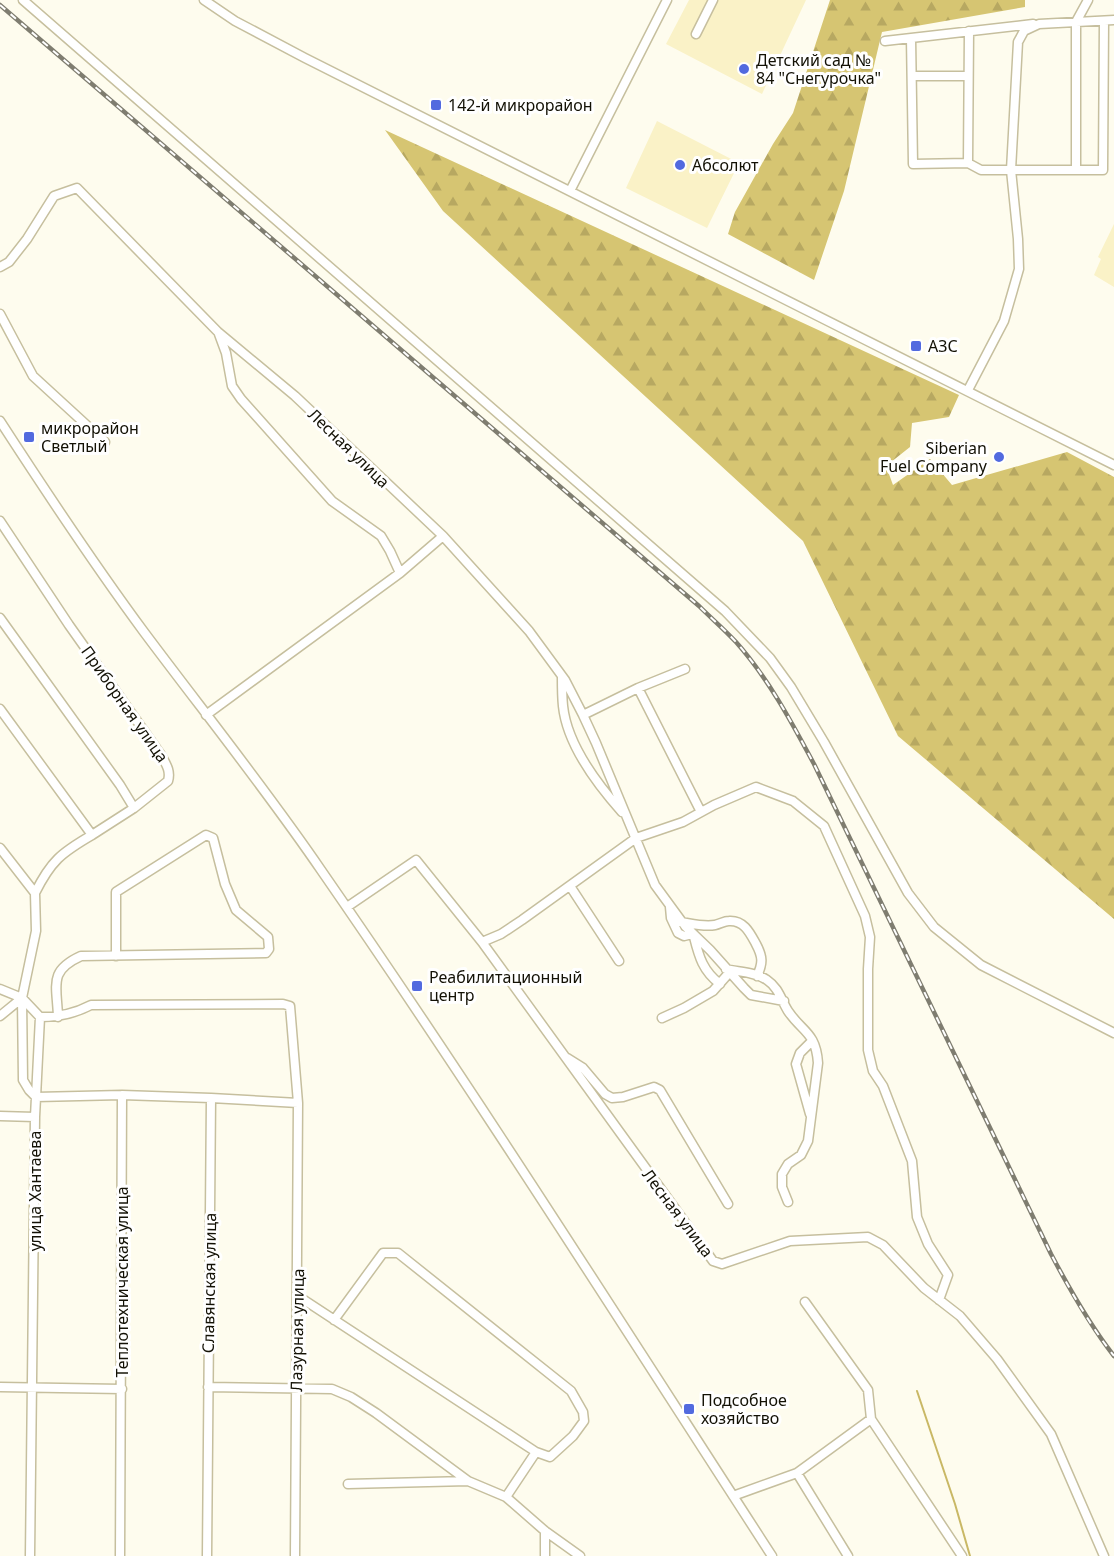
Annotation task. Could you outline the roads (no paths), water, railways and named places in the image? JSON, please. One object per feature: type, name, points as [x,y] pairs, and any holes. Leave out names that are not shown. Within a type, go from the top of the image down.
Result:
[{"type":"street","points":[[23,0],[724,611],[770,658],[791,687],[908,893],[934,927],[981,966],[1114,1033]]},
{"type":"street","points":[[204,0],[235,21],[305,58],[1114,465]]},
{"type":"street","points":[[570,191],[668,0]]},
{"type":"street","points":[[696,34],[713,0]]},
{"type":"street","points":[[1076,170],[1076,22],[1088,0]]},
{"type":"street","points":[[885,41],[1039,24],[1114,20]]},
{"type":"street","points":[[911,38],[913,164],[968,163],[981,170],[1103,170],[1104,21]]},
{"type":"street","points":[[968,390],[1004,321],[1019,268],[1011,170],[1018,42],[1024,31],[1039,24]]},
{"type":"street","points":[[968,163],[969,32]]},
{"type":"street","points":[[912,76],[968,76]]},
{"type":"street","name":"Лесная улица","points":[[0,267],[9,262],[21,247],[54,196],[77,188],[218,332],[295,396],[442,536],[529,631],[562,676],[583,716],[655,885],[681,922],[751,995],[784,1000]]},
{"type":"street","points":[[0,314],[33,376],[105,442]]},
{"type":"street","points":[[218,332],[226,353],[232,386],[241,399],[332,501],[381,536],[399,573]]},
{"type":"street","points":[[0,421],[54,504],[141,628],[273,801],[347,907],[561,1226],[772,1556]]},
{"type":"street","name":"Приборная улица","points":[[0,521],[168,768],[170,775],[168,781],[134,808]]},
{"type":"street","points":[[206,715],[399,573],[442,536]]},
{"type":"street","points":[[0,618],[120,785],[134,808],[64,851],[47,869],[35,893],[36,931],[22,998],[23,1080],[36,1097],[122,1095],[297,1103]]},
{"type":"street","points":[[583,716],[639,688],[685,669]]},
{"type":"street","points":[[562,676],[563,707],[574,742],[606,794],[627,817]]},
{"type":"street","points":[[639,688],[701,812]]},
{"type":"street","points":[[0,709],[92,835]]},
{"type":"street","points":[[482,942],[501,934],[636,838],[683,822],[756,787],[793,801],[824,826],[865,916],[870,937],[868,1050],[873,1071],[883,1086],[912,1161],[918,1217],[928,1244],[948,1275],[939,1300]]},
{"type":"street","points":[[58,1017],[56,978],[58,970],[67,962],[81,956],[117,956],[266,953],[269,949],[268,937],[236,910],[225,884],[213,838],[207,835],[116,892],[117,956]]},
{"type":"street","points":[[0,848],[35,893]]},
{"type":"street","name":"Лесная улица","points":[[347,907],[416,860],[482,942],[713,1261],[722,1264],[790,1241],[868,1237],[883,1245],[924,1288],[960,1316],[997,1359],[1051,1434],[1104,1556]]},
{"type":"street","points":[[570,886],[619,961]]},
{"type":"street","points":[[670,906],[671,918],[678,933],[684,936],[693,935],[703,967],[720,984]]},
{"type":"street","points":[[681,922],[701,926],[738,921],[748,929],[762,955],[762,963],[757,976]]},
{"type":"street","points":[[662,1018],[713,991],[728,971],[765,978],[784,1000],[792,1016],[809,1033],[817,1051],[818,1062],[808,1141],[801,1155],[788,1164],[782,1174],[782,1187],[788,1202]]},
{"type":"street","points":[[0,989],[22,998],[40,1017]]},
{"type":"street","points":[[0,1016],[22,998]]},
{"type":"street","name":"Лазурная улица","points":[[40,1017],[58,1017],[91,1005],[283,1004],[290,1006],[297,1103],[298,1296],[295,1556]]},
{"type":"street","name":"улица Хантаева","points":[[30,1556],[35,1117],[40,1017]]},
{"type":"street","points":[[811,1116],[796,1064],[800,1053],[812,1041]]},
{"type":"street","points":[[562,1055],[583,1068],[605,1094],[612,1098],[654,1086],[660,1090],[728,1204]]},
{"type":"street","name":"Теплотехническая улица","points":[[120,1556],[122,1095]]},
{"type":"street","name":"Славянская улица","points":[[207,1556],[211,1098]]},
{"type":"street","points":[[0,1116],[35,1117]]},
{"type":"street","points":[[298,1296],[334,1320],[536,1452],[550,1457],[573,1436],[584,1421],[583,1412],[571,1391],[398,1253],[383,1253],[334,1320]]},
{"type":"street","points":[[805,1302],[868,1390],[871,1419],[962,1556]]},
{"type":"street","points":[[0,1387],[122,1389]]},
{"type":"street","points":[[208,1387],[332,1389],[351,1397],[468,1481],[506,1497],[545,1531],[580,1556]]},
{"type":"street","points":[[733,1496],[797,1473],[871,1419]]},
{"type":"street","points":[[506,1497],[536,1452]]},
{"type":"street","points":[[797,1473],[848,1556]]},
{"type":"street","points":[[348,1484],[468,1481]]},
{"type":"street","points":[[545,1531],[545,1556]]},
{"type":"waterway","points":[[917,1391],[970,1556]]},
{"type":"railway","points":[[0,5],[699,606],[748,656],[778,700],[814,764],[1051,1254],[1096,1332],[1114,1356]]},
{"type":"place","name":"Детский сад № 84 \"Снегурочка\"","points":[[744,69]]},
{"type":"place","name":"142-й микрорайон","points":[[436,105]]},
{"type":"place","name":"Абсолют","points":[[680,165]]},
{"type":"place","name":"АЗС","points":[[916,346]]},
{"type":"place","name":"микрорайон Светлый","points":[[29,437]]},
{"type":"place","name":"Siberian Fuel Company","points":[[999,457]]},
{"type":"place","name":"Реабилитационный центр","points":[[417,986]]},
{"type":"place","name":"Подсобное хозяйство","points":[[689,1409]]}]
